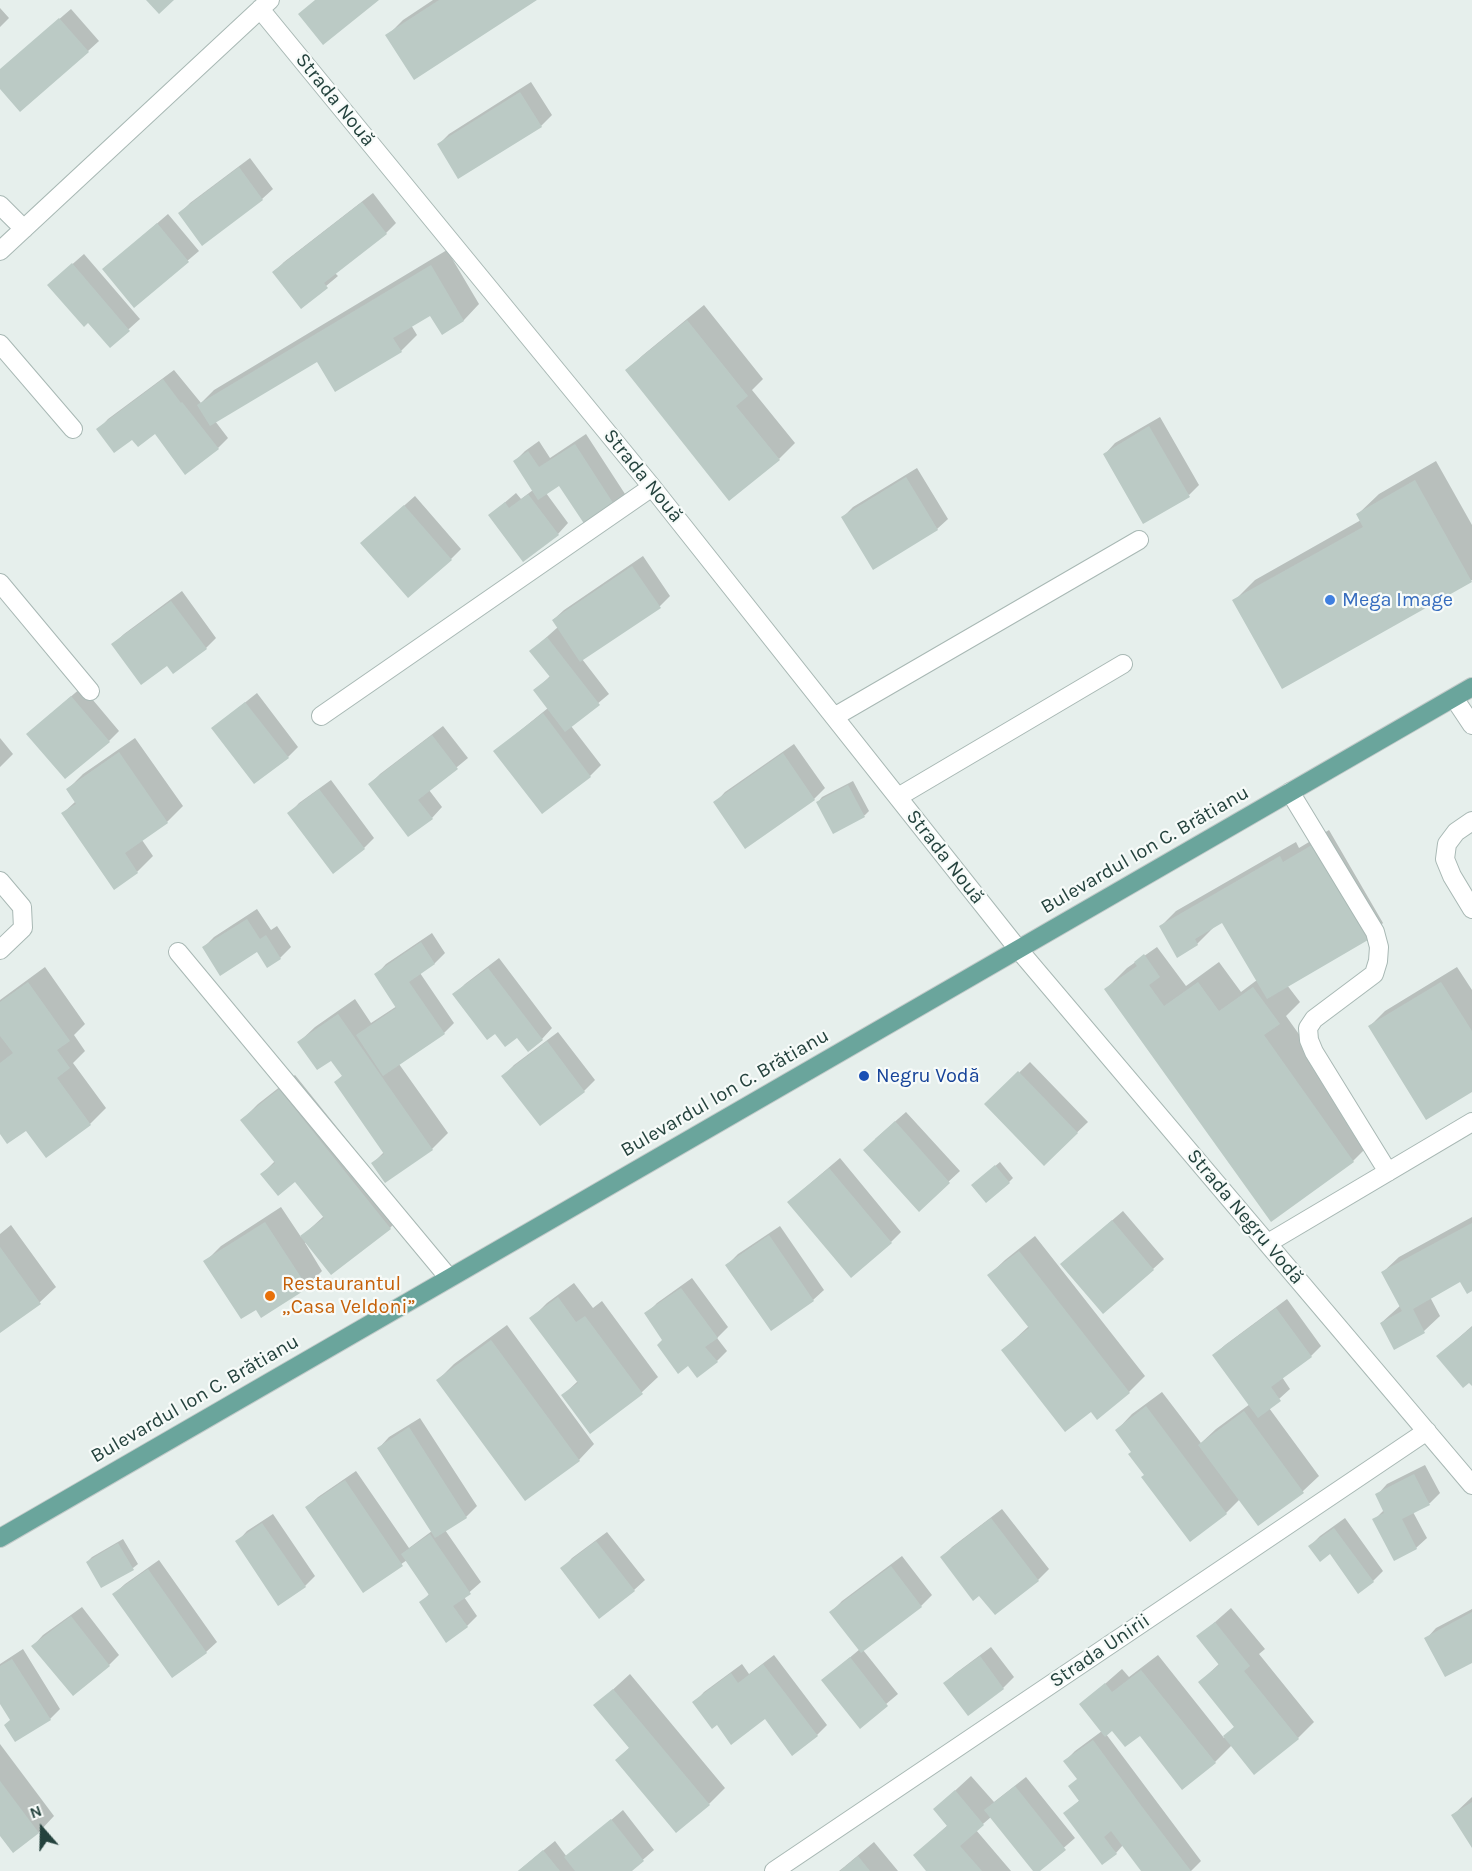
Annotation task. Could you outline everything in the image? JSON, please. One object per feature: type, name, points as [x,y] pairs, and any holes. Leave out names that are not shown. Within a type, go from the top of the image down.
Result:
[{"type":"main road","name":"Bulevardul Ion C. Brătianu","points":[[0,1538],[1472,687]]},
{"type":"street","name":"Strada Nouă","points":[[0,250],[265,4],[1018,949]]},
{"type":"street","points":[[0,205],[24,229]]},
{"type":"street","points":[[0,345],[73,429]]},
{"type":"street","points":[[321,716],[652,487]]},
{"type":"street","points":[[834,717],[1138,540]]},
{"type":"street","points":[[0,583],[90,691]]},
{"type":"street","points":[[898,797],[1123,664]]},
{"type":"street","points":[[1454,698],[1472,725]]},
{"type":"street","points":[[1290,792],[1375,932],[1379,947],[1374,974],[1314,1019],[1308,1028],[1309,1040],[1314,1052],[1388,1172]]},
{"type":"street","points":[[1472,821],[1456,832],[1446,844],[1445,859],[1452,876],[1472,909]]},
{"type":"street","points":[[0,881],[22,907],[22,928],[0,950]]},
{"type":"street","name":"Strada Negru Vodă","points":[[1018,949],[1472,1485]]},
{"type":"street","points":[[178,952],[449,1278]]},
{"type":"street","points":[[1268,1243],[1472,1122]]},
{"type":"street","name":"Strada Unirii","points":[[774,1871],[1427,1431]]},
{"type":"building","points":[[146,0],[174,0],[159,14]]},
{"type":"building","points":[[315,0],[379,0],[323,45],[298,14]]},
{"type":"building","points":[[439,0],[537,0],[414,80],[385,35]]},
{"type":"building","points":[[59,18],[89,52],[20,112],[0,89],[0,69]]},
{"type":"building","points":[[520,92],[542,127],[458,179],[437,144]]},
{"type":"building","points":[[239,167],[263,200],[202,246],[178,213]]},
{"type":"building","points":[[362,202],[387,234],[324,283],[328,288],[301,309],[272,272]]},
{"type":"building","points":[[157,223],[189,262],[134,308],[102,269]]},
{"type":"building","points":[[72,263],[130,331],[110,348],[88,323],[84,327],[47,285]]},
{"type":"building","points":[[431,265],[464,321],[442,335],[430,316],[393,338],[402,352],[335,392],[317,362],[210,426],[197,405]]},
{"type":"building","points":[[687,320],[748,396],[736,406],[780,460],[729,501],[625,370]]},
{"type":"building","points":[[163,379],[219,449],[185,475],[155,434],[138,447],[132,440],[114,453],[96,429]]},
{"type":"building","points":[[1149,426],[1190,497],[1143,524],[1103,454]]},
{"type":"building","points":[[575,444],[615,506],[585,525],[559,486],[538,500],[513,461],[528,451],[539,467]]},
{"type":"building","points":[[906,477],[938,530],[873,570],[841,517]]},
{"type":"building","points":[[1415,480],[1472,582],[1282,689],[1232,600],[1363,527],[1356,514]]},
{"type":"building","points":[[528,494],[559,535],[523,562],[488,515],[505,502],[509,508]]},
{"type":"building","points":[[404,505],[452,560],[408,598],[360,543]]},
{"type":"building","points":[[632,566],[661,608],[580,662],[552,620]]},
{"type":"building","points":[[171,601],[207,649],[173,674],[167,666],[141,685],[111,644]]},
{"type":"building","points":[[547,637],[600,705],[565,732],[533,690],[550,677],[529,651]]},
{"type":"building","points":[[71,696],[110,742],[65,779],[26,734]]},
{"type":"building","points":[[245,702],[289,758],[254,784],[211,728]]},
{"type":"building","points":[[543,713],[591,777],[542,814],[493,751]]},
{"type":"building","points":[[432,735],[458,769],[418,800],[433,819],[408,837],[368,784]]},
{"type":"building","points":[[119,752],[168,823],[125,853],[138,873],[114,890],[61,813],[76,804],[66,789]]},
{"type":"building","points":[[783,753],[815,800],[745,849],[713,802]]},
{"type":"building","points":[[848,785],[865,817],[833,834],[816,802]]},
{"type":"building","points":[[319,789],[365,849],[333,874],[287,813]]},
{"type":"building","points":[[1312,845],[1368,940],[1267,999],[1222,923],[1195,939],[1198,945],[1177,958],[1159,926],[1280,856],[1283,862]]},
{"type":"building","points":[[247,919],[260,939],[266,935],[281,959],[267,968],[257,952],[220,976],[202,947]]},
{"type":"building","points":[[421,942],[435,964],[409,982],[445,1034],[383,1076],[356,1035],[396,1008],[374,974]]},
{"type":"building","points":[[1144,954],[1160,977],[1149,985],[1164,1006],[1198,982],[1219,1011],[1253,987],[1280,1024],[1264,1035],[1354,1162],[1271,1222],[1104,989],[1137,966],[1134,962]]},
{"type":"building","points":[[488,968],[543,1040],[528,1052],[517,1038],[505,1047],[495,1034],[487,1040],[452,994]]},
{"type":"building","points":[[28,982],[70,1041],[57,1050],[70,1068],[57,1078],[91,1125],[46,1158],[26,1131],[7,1144],[0,1134],[0,1063],[13,1053],[0,1036],[0,1002]]},
{"type":"building","points":[[1441,982],[1472,1031],[1472,1092],[1426,1120],[1368,1026]]},
{"type":"building","points":[[338,1014],[433,1150],[385,1183],[371,1163],[384,1154],[334,1082],[342,1076],[331,1061],[317,1070],[297,1042]]},
{"type":"building","points":[[547,1041],[585,1092],[540,1126],[501,1076]]},
{"type":"building","points":[[1018,1071],[1078,1133],[1044,1166],[984,1104]]},
{"type":"building","points":[[279,1089],[391,1229],[331,1275],[300,1236],[324,1218],[295,1182],[278,1196],[260,1174],[275,1163],[240,1120]]},
{"type":"building","points":[[895,1121],[950,1183],[919,1212],[863,1150]]},
{"type":"building","points":[[995,1165],[1010,1183],[986,1203],[971,1185]]},
{"type":"building","points":[[829,1168],[892,1243],[851,1278],[787,1202]]},
{"type":"building","points":[[1112,1220],[1154,1270],[1103,1314],[1060,1264]]},
{"type":"building","points":[[265,1222],[308,1288],[261,1318],[256,1310],[241,1319],[203,1261]]},
{"type":"building","points":[[1472,1223],[1472,1291],[1467,1294],[1460,1282],[1413,1309],[1425,1333],[1394,1350],[1380,1323],[1402,1311],[1381,1272]]},
{"type":"building","points":[[769,1235],[814,1301],[771,1331],[725,1265]]},
{"type":"building","points":[[0,1247],[41,1304],[0,1333]]},
{"type":"building","points":[[1019,1251],[1130,1393],[1097,1420],[1091,1412],[1065,1432],[1001,1350],[1029,1328],[987,1275]]},
{"type":"building","points":[[681,1288],[718,1338],[705,1347],[718,1362],[697,1378],[688,1366],[678,1374],[657,1345],[662,1340],[644,1313]]},
{"type":"building","points":[[558,1297],[576,1322],[585,1316],[643,1394],[590,1434],[561,1395],[578,1383],[529,1318]]},
{"type":"building","points":[[1276,1308],[1312,1357],[1271,1387],[1281,1401],[1258,1418],[1212,1355]]},
{"type":"building","points":[[1472,1327],[1472,1386],[1469,1383],[1463,1388],[1436,1356]]},
{"type":"building","points":[[491,1340],[580,1461],[525,1501],[436,1380]]},
{"type":"building","points":[[1146,1406],[1227,1514],[1190,1542],[1141,1477],[1144,1475],[1128,1454],[1131,1452],[1115,1430]]},
{"type":"building","points":[[1244,1411],[1304,1493],[1258,1526],[1198,1445]]},
{"type":"building","points":[[409,1427],[467,1518],[435,1538],[377,1448]]},
{"type":"building","points":[[1414,1474],[1430,1505],[1402,1519],[1417,1549],[1394,1561],[1372,1519],[1384,1513],[1375,1494]]},
{"type":"building","points":[[345,1480],[403,1566],[363,1593],[305,1507]]},
{"type":"building","points":[[991,1518],[1039,1581],[995,1615],[979,1596],[973,1601],[940,1557]]},
{"type":"building","points":[[262,1523],[306,1587],[278,1606],[235,1541]]},
{"type":"building","points":[[1334,1528],[1374,1582],[1358,1594],[1330,1554],[1320,1562],[1308,1546]]},
{"type":"building","points":[[430,1534],[471,1594],[453,1606],[468,1627],[446,1643],[419,1602],[429,1595],[401,1554]]},
{"type":"building","points":[[596,1541],[635,1591],[599,1619],[560,1568]]},
{"type":"building","points":[[118,1543],[134,1570],[101,1588],[86,1562]]},
{"type":"building","points":[[891,1566],[922,1607],[861,1653],[829,1612]]},
{"type":"building","points":[[148,1569],[207,1653],[172,1678],[112,1594]]},
{"type":"building","points":[[1472,1612],[1472,1663],[1445,1677],[1424,1638]]},
{"type":"building","points":[[71,1616],[110,1666],[73,1696],[31,1646]]},
{"type":"building","points":[[1215,1622],[1250,1666],[1244,1671],[1299,1739],[1254,1775],[1223,1736],[1234,1727],[1198,1682],[1219,1665],[1196,1636]]},
{"type":"building","points":[[980,1656],[1004,1689],[968,1716],[943,1683]]},
{"type":"building","points":[[850,1657],[888,1706],[860,1729],[821,1680]]},
{"type":"building","points":[[12,1659],[51,1720],[15,1742],[4,1725],[10,1720],[0,1704],[0,1666]]},
{"type":"building","points":[[763,1664],[818,1736],[792,1756],[765,1719],[731,1745],[717,1725],[712,1729],[692,1702],[731,1673],[738,1683]]},
{"type":"building","points":[[1141,1670],[1216,1763],[1182,1790],[1140,1736],[1125,1747],[1112,1731],[1105,1737],[1079,1704],[1105,1683],[1112,1692]]},
{"type":"building","points":[[613,1689],[710,1805],[676,1833],[615,1760],[629,1748],[593,1705]]},
{"type":"building","points":[[1093,1740],[1191,1871],[1141,1871],[1111,1831],[1104,1837],[1117,1854],[1102,1865],[1063,1813],[1079,1801],[1068,1786],[1077,1779],[1063,1761]]},
{"type":"building","points":[[0,1781],[39,1833],[13,1853],[0,1836]]},
{"type":"building","points":[[1015,1786],[1066,1850],[1040,1871],[1033,1871],[984,1810]]},
{"type":"building","points":[[955,1790],[984,1825],[960,1846],[982,1871],[926,1871],[913,1855],[947,1826],[933,1809]]},
{"type":"building","points":[[1472,1802],[1472,1848],[1451,1815]]},
{"type":"building","points":[[611,1819],[644,1861],[632,1871],[575,1871],[564,1857]]},
{"type":"building","points":[[543,1850],[560,1871],[518,1871]]},
{"type":"building","points":[[858,1856],[870,1871],[840,1871]]},
{"type":"place","name":"Mega Image","points":[[1330,600]]},
{"type":"place","name":"Negru Vodă","points":[[864,1076]]},
{"type":"place","name":"Restaurantul „Casa Veldoni”","points":[[270,1296]]}]
